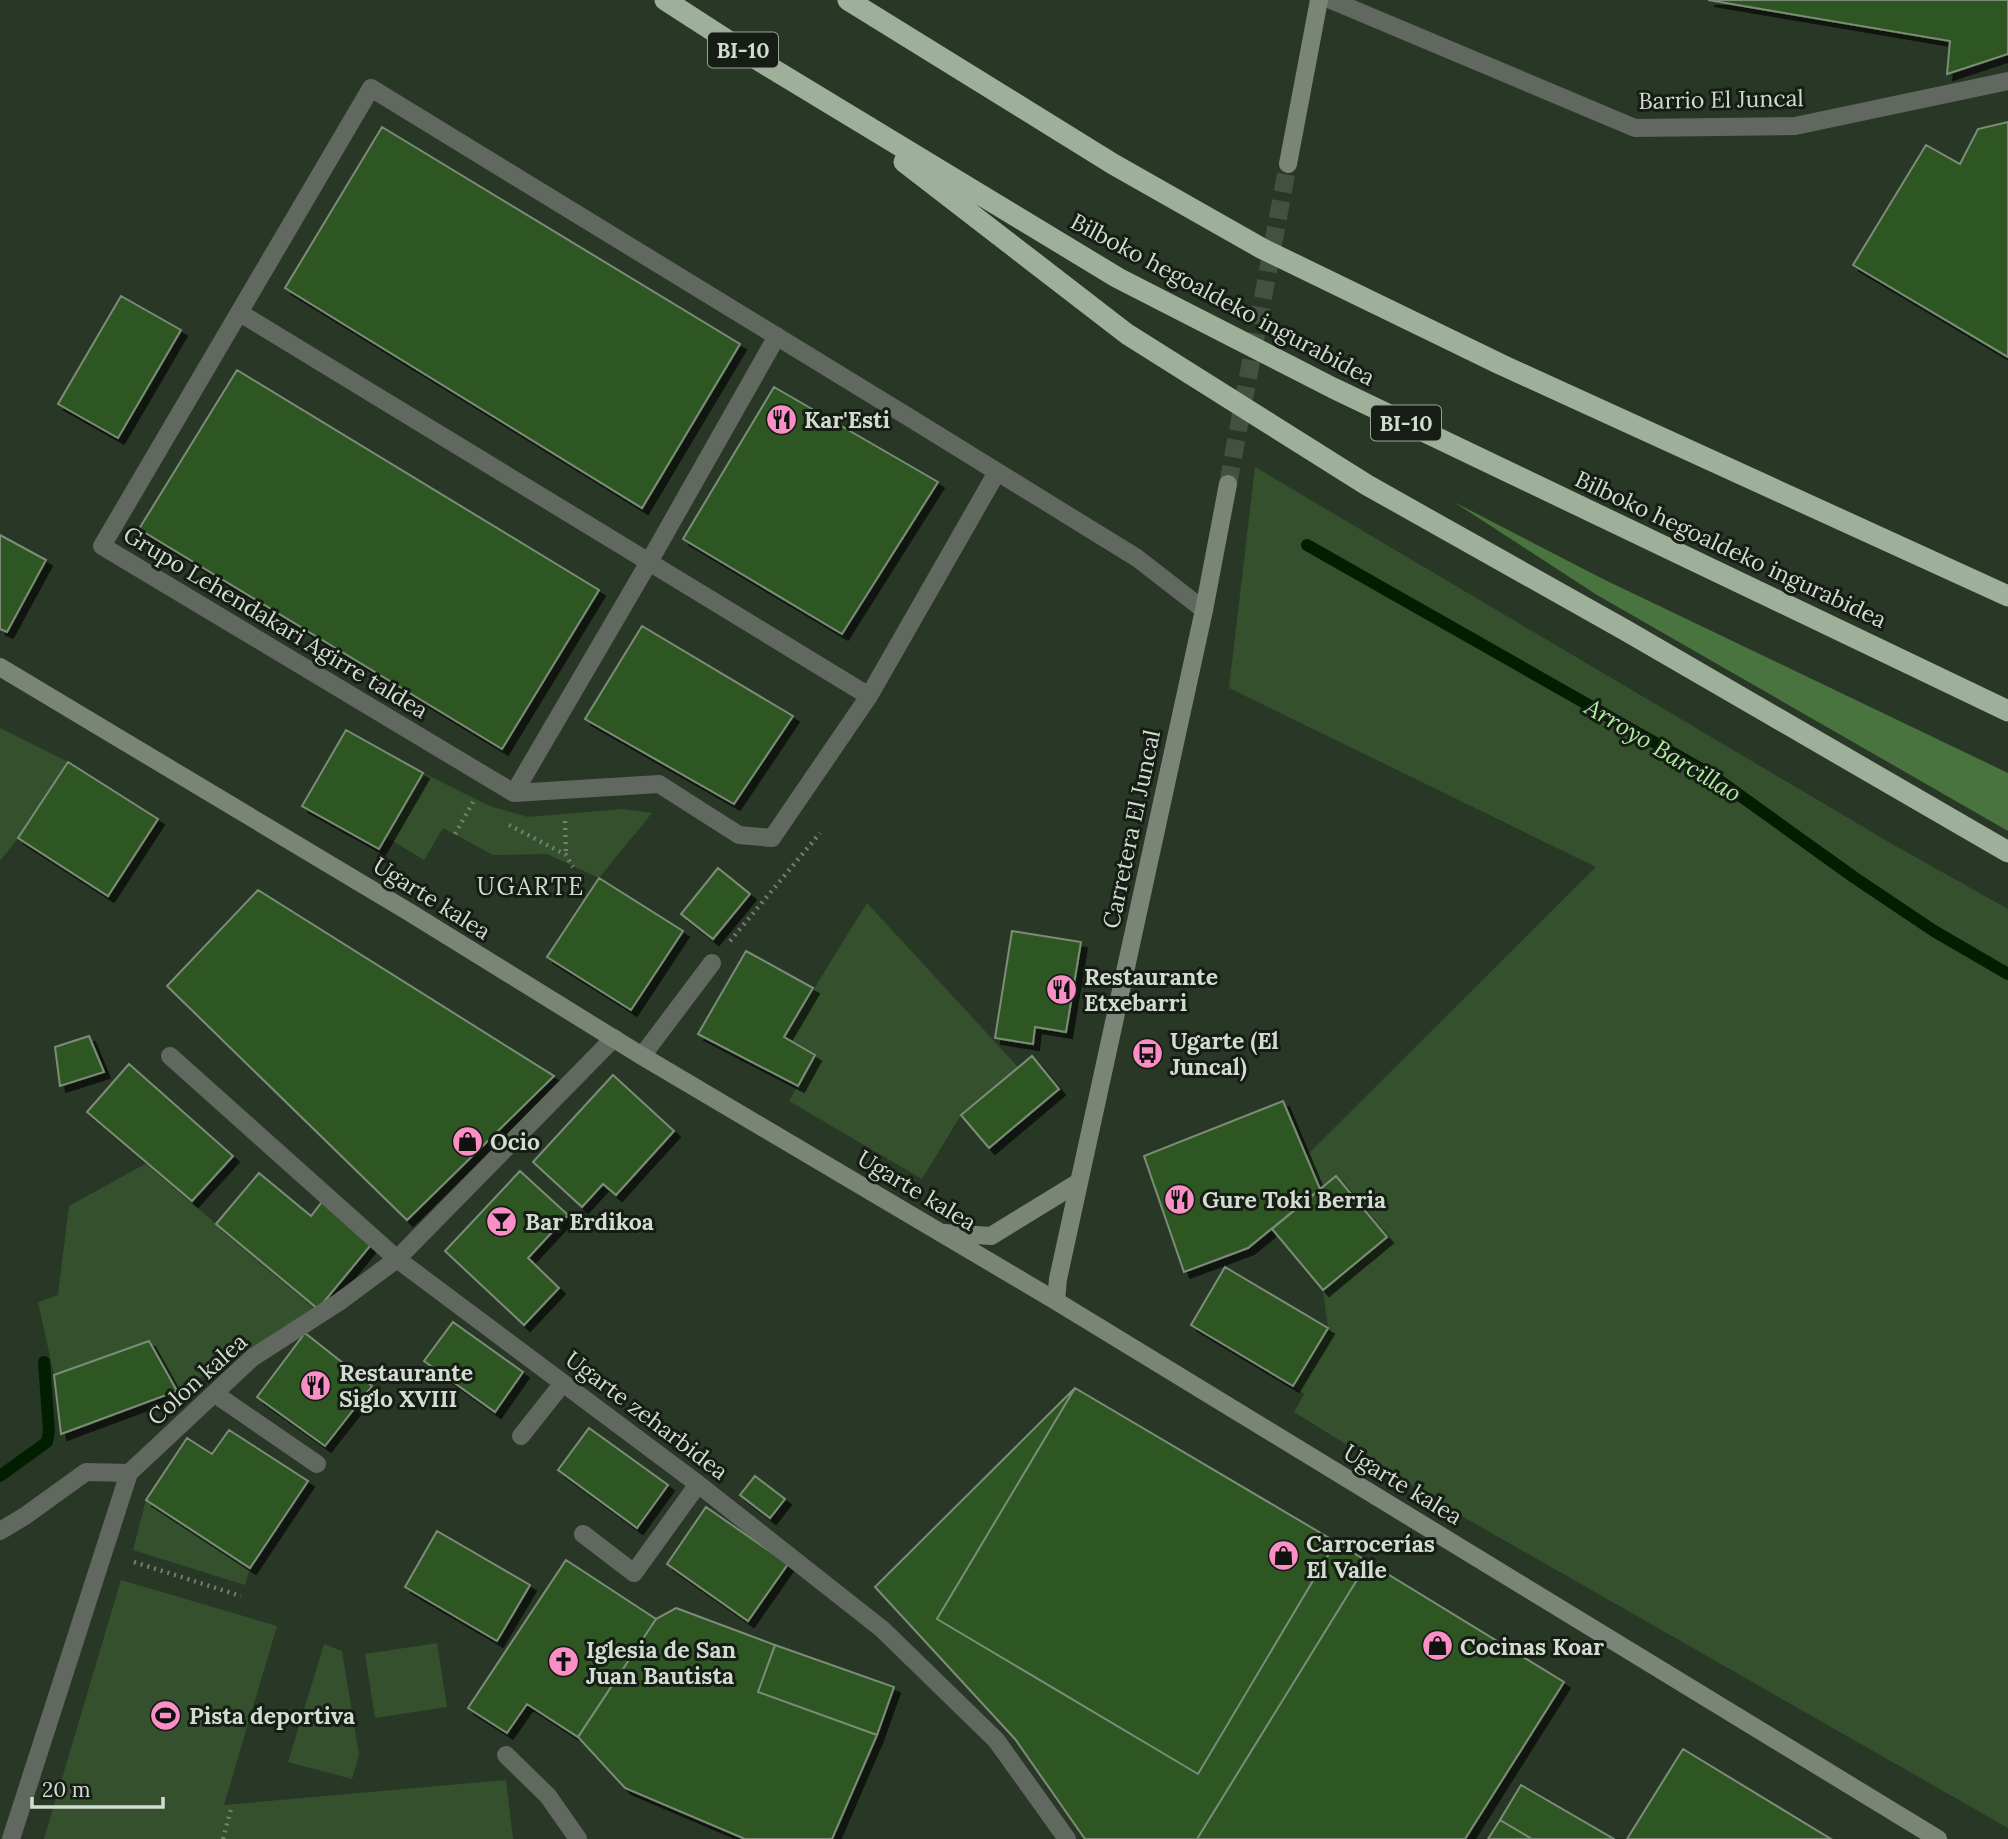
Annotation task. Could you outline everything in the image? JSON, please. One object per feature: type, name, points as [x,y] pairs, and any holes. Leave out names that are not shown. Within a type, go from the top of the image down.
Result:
[{"type":"highway","name":"Bilboko hegoaldeko ingurabidea","points":[[665,0],[822,99],[1118,278],[1345,394],[2008,711]]},
{"type":"highway","points":[[848,0],[1113,164],[1261,248],[1502,365],[2008,596]]},
{"type":"highway","points":[[822,99],[1127,334],[1367,485],[1637,637],[2008,852]]},
{"type":"street","points":[[1288,164],[1319,0]]},
{"type":"street","name":"Barrio El Juncal","points":[[1331,0],[1635,128],[1795,126],[2008,80]]},
{"type":"street","name":"Grupo Lehendakari Agirre taldea","points":[[514,793],[102,546],[371,88],[1137,558],[1205,610]]},
{"type":"street","points":[[240,313],[869,696]]},
{"type":"street","points":[[514,793],[777,336]]},
{"type":"street","points":[[514,793],[659,784],[738,835],[772,838],[869,696],[997,472]]},
{"type":"street","name":"Carretera El Juncal","points":[[1055,1301],[1205,610],[1228,484]]},
{"type":"street","name":"Ugarte kalea","points":[[0,667],[397,905],[642,1056],[1055,1301],[1938,1839]]},
{"type":"street","points":[[642,1056],[712,963]]},
{"type":"street","name":"Colon kalea","points":[[11,1839],[129,1473],[253,1358],[340,1302],[397,1259],[614,1038]]},
{"type":"street","name":"Ugarte zeharbidea","points":[[170,1056],[397,1259],[698,1484],[882,1629],[996,1740],[1067,1839]]},
{"type":"street","points":[[939,1233],[991,1236],[1079,1182]]},
{"type":"street","points":[[521,1436],[563,1383]]},
{"type":"street","points":[[215,1394],[317,1464]]},
{"type":"street","points":[[0,1531],[86,1472],[129,1473]]},
{"type":"street","points":[[583,1534],[634,1573],[698,1484]]},
{"type":"street","points":[[506,1755],[548,1796],[578,1839]]},
{"type":"path","points":[[455,834],[476,795]]},
{"type":"path","points":[[471,804],[482,810]]},
{"type":"path","points":[[505,823],[566,855],[573,867]]},
{"type":"path","points":[[712,963],[774,891]]},
{"type":"path","points":[[108,1534],[125,1559],[241,1596]]},
{"type":"path","points":[[223,1839],[232,1805]]},
{"type":"green space","points":[[1255,467],[1892,844],[2008,909],[2008,1828],[1460,1515],[1294,1412],[1304,1394],[1293,1386],[1328,1328],[1323,1290],[1387,1237],[1336,1176],[1320,1189],[1306,1156],[1596,867],[1229,688]]},
{"type":"green space","points":[[1454,502],[1605,580],[2008,773],[2008,831],[1597,595]]},
{"type":"green space","points":[[0,728],[68,762],[0,861]]},
{"type":"green space","points":[[423,773],[490,806],[528,817],[622,809],[652,813],[599,878],[547,854],[493,855],[443,828],[424,860],[386,837]]},
{"type":"green space","points":[[867,903],[1018,1067],[961,1115],[922,1179],[789,1101],[815,1055],[784,1037]]},
{"type":"green space","points":[[147,1163],[318,1309],[177,1391],[148,1341],[54,1375],[38,1302],[58,1295],[69,1206]]},
{"type":"green space","points":[[146,1500],[250,1568],[245,1585],[133,1550]]},
{"type":"green space","name":"Pista deportiva","points":[[121,1580],[277,1626],[224,1805],[506,1780],[513,1839],[44,1839]]},
{"type":"green space","points":[[437,1643],[447,1707],[375,1718],[365,1654]]},
{"type":"green space","points":[[324,1644],[342,1651],[359,1755],[352,1779],[288,1762]]},
{"type":"building","points":[[1708,0],[2008,0],[2008,54],[1947,74],[1950,41]]},
{"type":"building","points":[[2008,122],[2008,357],[1853,265],[1926,145],[1960,164],[1978,129]]},
{"type":"building","points":[[382,127],[740,344],[642,508],[285,288]]},
{"type":"building","points":[[121,296],[181,330],[118,438],[58,404]]},
{"type":"building","points":[[237,370],[599,590],[502,749],[139,529]]},
{"type":"building","points":[[774,387],[938,482],[842,634],[683,539]]},
{"type":"building","points":[[0,535],[46,560],[7,632],[0,629]]},
{"type":"building","points":[[642,626],[793,716],[734,804],[585,719]]},
{"type":"building","points":[[346,730],[423,773],[379,849],[302,806]]},
{"type":"building","points":[[68,762],[158,819],[108,896],[18,838]]},
{"type":"building","points":[[718,868],[750,894],[713,939],[681,914]]},
{"type":"building","points":[[599,878],[683,931],[631,1010],[547,957]]},
{"type":"building","points":[[258,890],[554,1076],[407,1220],[167,986]]},
{"type":"building","points":[[1012,931],[1081,942],[1066,1032],[1035,1027],[1033,1044],[995,1038]]},
{"type":"building","points":[[746,951],[813,988],[784,1037],[815,1055],[798,1086],[698,1034]]},
{"type":"building","points":[[89,1036],[104,1072],[60,1086],[55,1047]]},
{"type":"building","points":[[1032,1056],[1059,1089],[989,1148],[961,1115]]},
{"type":"building","points":[[129,1064],[233,1156],[192,1201],[87,1112]]},
{"type":"building","points":[[613,1075],[674,1131],[616,1195],[603,1184],[582,1207],[533,1162]]},
{"type":"building","points":[[1283,1101],[1320,1189],[1248,1248],[1184,1272],[1144,1156]]},
{"type":"building","points":[[520,1171],[568,1215],[528,1258],[559,1288],[524,1325],[445,1251]]},
{"type":"building","points":[[259,1173],[311,1216],[325,1198],[375,1240],[318,1309],[216,1224]]},
{"type":"building","points":[[1336,1176],[1387,1237],[1323,1290],[1272,1229]]},
{"type":"building","points":[[1225,1267],[1328,1328],[1293,1386],[1191,1325]]},
{"type":"building","points":[[453,1322],[523,1372],[495,1412],[424,1361]]},
{"type":"building","points":[[305,1333],[372,1386],[325,1446],[257,1397]]},
{"type":"building","points":[[149,1341],[177,1391],[61,1434],[54,1375]]},
{"type":"building","points":[[1075,1388],[1336,1542],[1198,1774],[937,1619]]},
{"type":"building","points":[[1075,1388],[937,1619],[1198,1774],[1336,1542],[1368,1562],[1197,1839],[1085,1839],[1015,1739],[875,1587]]},
{"type":"building","points":[[589,1428],[668,1485],[637,1528],[558,1470]]},
{"type":"building","points":[[229,1430],[308,1481],[250,1568],[146,1500],[187,1438],[212,1454]]},
{"type":"building","points":[[755,1476],[785,1499],[770,1518],[740,1495]]},
{"type":"building","points":[[706,1507],[788,1564],[748,1621],[667,1564]]},
{"type":"building","points":[[437,1531],[530,1585],[497,1641],[405,1587]]},
{"type":"building","name":"Iglesia de San Juan Bautista","points":[[566,1560],[656,1619],[578,1737],[527,1704],[507,1733],[468,1708]]},
{"type":"building","points":[[1368,1562],[1564,1682],[1465,1839],[1197,1839]]},
{"type":"building","points":[[676,1608],[775,1645],[758,1692],[877,1735],[832,1839],[745,1839],[625,1788],[578,1737],[656,1619]]},
{"type":"building","points":[[775,1645],[894,1687],[877,1735],[758,1692]]},
{"type":"building","points":[[1683,1749],[1831,1839],[1627,1839]]},
{"type":"building","points":[[1521,1785],[1614,1839],[1532,1839],[1500,1820]]},
{"type":"building","points":[[1500,1820],[1532,1839],[1488,1839]]},
{"type":"waterway","name":"Arroyo Barcillao","points":[[1307,545],[1710,774],[1855,878],[1934,931],[2008,974]]},
{"type":"waterway","name":"Arroyo Barcillao","points":[[0,1476],[47,1442],[49,1431],[44,1362]]},
{"type":"tunnel","points":[[1228,484],[1288,164]]},
{"type":"place","name":"Kar'Esti","points":[[781,419]]},
{"type":"place","name":"Restaurante Etxebarri","points":[[1061,989]]},
{"type":"place","name":"Ugarte (El Juncal)","points":[[1147,1053]]},
{"type":"place","name":"Ocio","points":[[467,1141]]},
{"type":"place","name":"Gure Toki Berria","points":[[1179,1199]]},
{"type":"place","name":"Bar Erdikoa","points":[[502,1221]]},
{"type":"place","name":"Restaurante Siglo XVIII","points":[[316,1385]]},
{"type":"place","name":"Carrocerías El Valle","points":[[1283,1556]]},
{"type":"place","name":"Cocinas Koar","points":[[1437,1646]]},
{"type":"place","name":"Iglesia de San Juan Bautista","points":[[563,1662]]},
{"type":"place","name":"Pista deportiva","points":[[166,1715]]},
{"type":"district","name":"UGARTE","points":[[531,886]]}]
